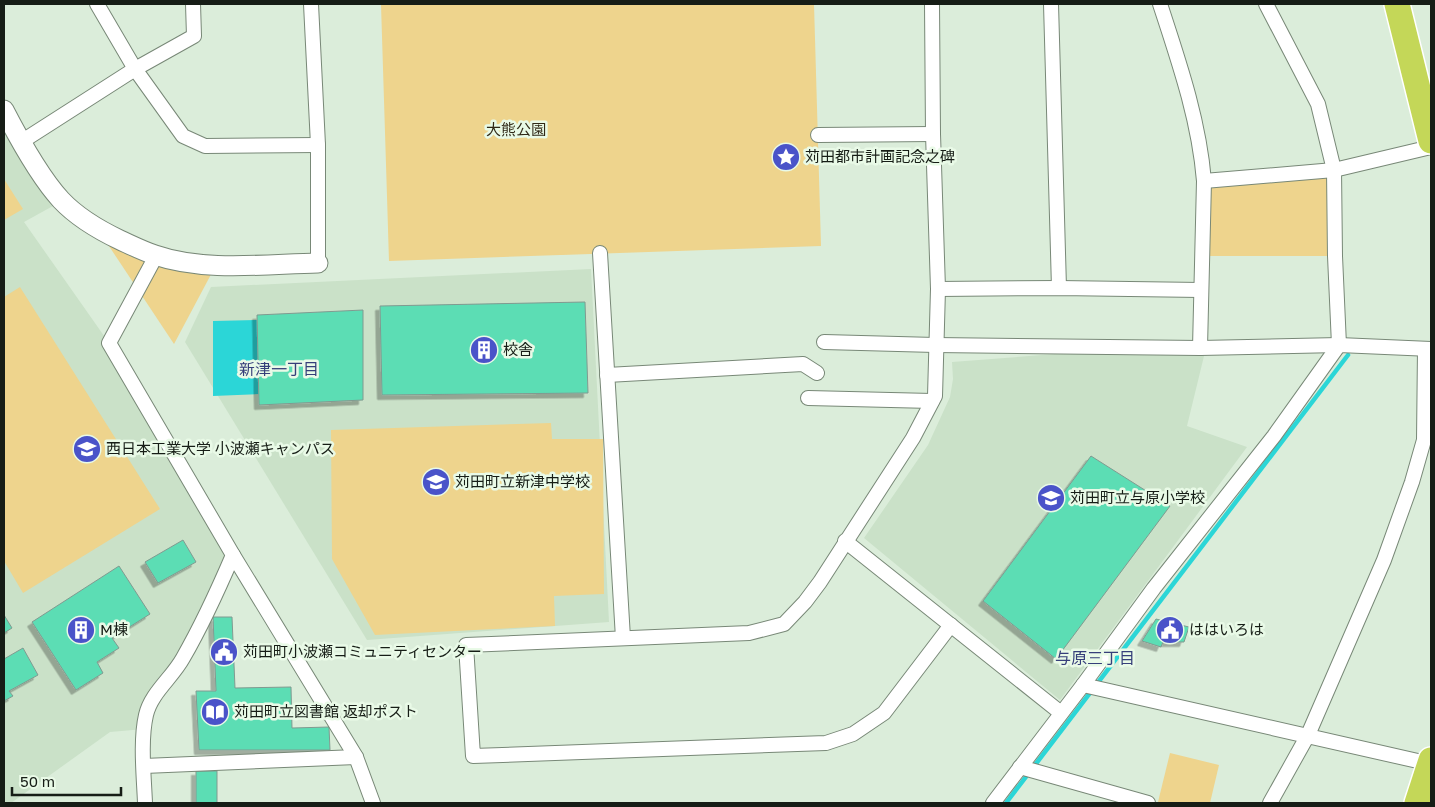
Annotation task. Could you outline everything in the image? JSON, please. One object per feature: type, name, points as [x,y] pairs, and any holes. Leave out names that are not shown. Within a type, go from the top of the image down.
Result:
[{"type":"highway","points":[[1397,4],[1431,140]]},
{"type":"highway","points":[[1414,4],[1431,69]]},
{"type":"highway","points":[[1417,803],[1431,763]]},
{"type":"street","points":[[97,4],[135,69],[183,136],[205,146],[318,145]]},
{"type":"street","points":[[21,142],[135,69],[194,36],[193,4]]},
{"type":"street","points":[[4,110],[21,142],[62,201],[99,230],[156,256],[190,263],[216,265],[318,263],[318,145],[311,4]]},
{"type":"street","points":[[932,4],[933,134],[938,288],[935,396],[914,438],[805,602],[784,624],[749,633],[466,645],[472,756],[826,742],[853,734],[884,712],[951,625]]},
{"type":"street","points":[[1051,4],[1059,288]]},
{"type":"street","points":[[1160,4],[1189,94],[1202,153],[1204,181],[1200,348]]},
{"type":"street","points":[[993,803],[1154,588],[1274,436],[1339,345],[1334,170],[1318,104],[1266,4]]},
{"type":"street","points":[[818,135],[933,134]]},
{"type":"street","points":[[1204,181],[1334,170],[1431,147]]},
{"type":"street","points":[[600,253],[606,375],[624,638]]},
{"type":"street","points":[[156,256],[109,343],[233,555],[356,757],[373,803]]},
{"type":"street","points":[[938,288],[1201,290]]},
{"type":"street","points":[[824,342],[1200,348],[1339,345],[1428,349],[1424,440],[1412,482],[1384,560],[1308,735],[1270,803]]},
{"type":"street","points":[[606,375],[804,364],[817,373]]},
{"type":"street","points":[[808,398],[932,401]]},
{"type":"street","points":[[846,540],[1061,713]]},
{"type":"street","points":[[145,803],[144,729],[146,714],[151,701],[182,660],[210,607],[233,555]]},
{"type":"street","points":[[1083,685],[1431,763]]},
{"type":"street","points":[[144,766],[356,757]]},
{"type":"street","points":[[1020,767],[1148,803]]},
{"type":"shaded area","name":"西日本工業大学 小波瀬キャンパス","points":[[4,117],[62,201],[24,222],[109,343],[233,555],[144,729],[110,732],[11,803],[4,803]]},
{"type":"shaded area","name":"苅田町立新津中学校","points":[[591,269],[609,622],[367,640],[185,342],[211,287]]},
{"type":"shaded area","name":"苅田町立与原小学校","points":[[1068,353],[1204,356],[1187,426],[1247,447],[1060,700],[864,538],[928,445],[950,397],[953,379],[952,362]]},
{"type":"green space","name":"大熊公園","points":[[381,4],[814,4],[821,246],[389,261]]},
{"type":"green space","points":[[1334,170],[1335,256],[1202,256],[1204,181]]},
{"type":"green space","points":[[4,179],[23,209],[4,220]]},
{"type":"green space","points":[[99,231],[216,265],[174,344]]},
{"type":"green space","points":[[20,287],[160,509],[23,593],[4,561],[4,297]]},
{"type":"green space","points":[[551,423],[552,439],[603,439],[604,594],[554,596],[555,626],[375,635],[332,559],[331,430]]},
{"type":"green space","points":[[1170,753],[1219,765],[1210,803],[1158,802]]},
{"type":"water","points":[[257,320],[259,394],[213,396],[213,321]]},
{"type":"building","name":"校舎","points":[[585,302],[588,393],[382,395],[380,306]]},
{"type":"building","points":[[363,310],[363,400],[259,405],[257,315]]},
{"type":"building","points":[[1091,456],[1170,506],[1056,659],[983,601]]},
{"type":"building","points":[[183,540],[196,562],[158,583],[145,562]]},
{"type":"building","name":"M棟","points":[[119,566],[150,614],[112,638],[119,648],[97,662],[103,673],[76,690],[32,622]]},
{"type":"building","points":[[4,615],[12,628],[4,633]]},
{"type":"building","name":"苅田町小波瀬コミュニティセンター","points":[[213,617],[232,617],[235,688],[291,687],[292,728],[329,727],[330,750],[199,750],[196,691],[216,691]]},
{"type":"building","points":[[1156,619],[1189,627],[1184,642],[1163,642],[1161,647],[1142,641]]},
{"type":"building","points":[[23,648],[38,675],[9,691],[13,696],[4,701],[4,659]]},
{"type":"building","points":[[196,771],[217,771],[217,803],[196,803]]},
{"type":"waterway","points":[[1006,803],[1348,355]]},
{"type":"place","name":"苅田都市計画記念之碑","points":[[786,157]]},
{"type":"place","name":"校舎","points":[[484,350]]},
{"type":"place","name":"西日本工業大学 小波瀬キャンパス","points":[[87,449]]},
{"type":"place","name":"苅田町立新津中学校","points":[[436,482]]},
{"type":"place","name":"苅田町立与原小学校","points":[[1051,498]]},
{"type":"place","name":"M棟","points":[[81,630]]},
{"type":"place","name":"ははいろは","points":[[1170,630]]},
{"type":"place","name":"苅田町小波瀬コミュニティセンター","points":[[224,652]]},
{"type":"place","name":"苅田町立図書館 返却ポスト","points":[[215,712]]},
{"type":"district","name":"新津一丁目","points":[[279,369]]},
{"type":"district","name":"与原三丁目","points":[[1095,658]]}]
